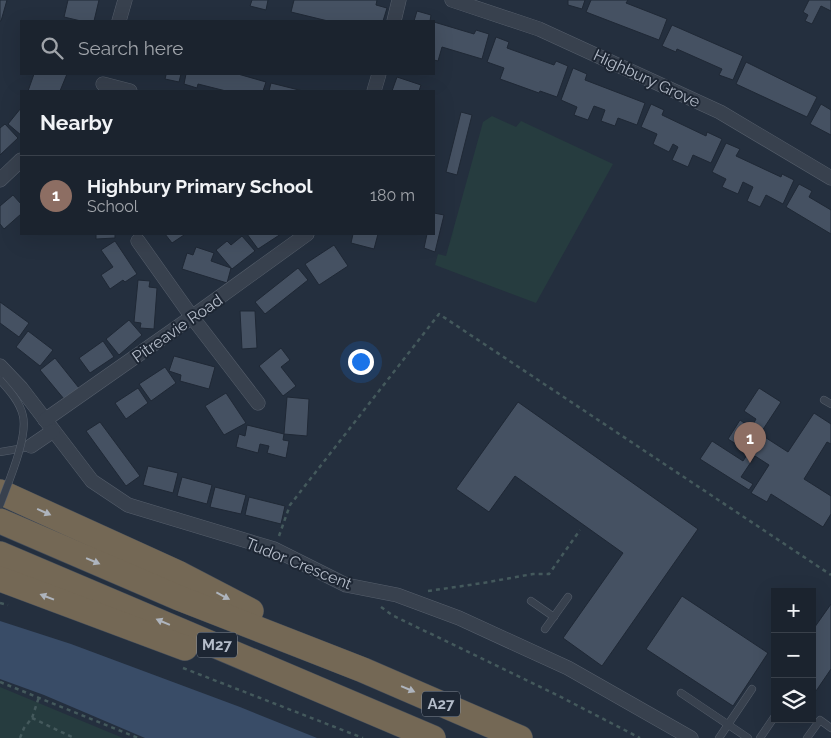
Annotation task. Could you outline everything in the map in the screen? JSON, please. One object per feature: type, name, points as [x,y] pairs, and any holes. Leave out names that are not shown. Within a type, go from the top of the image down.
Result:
[{"type":"highway","points":[[0,492],[180,574],[363,670]]},
{"type":"highway","name":"M27","points":[[0,521],[179,598],[363,670]]},
{"type":"highway","name":"M27","points":[[0,554],[433,738]]},
{"type":"highway","points":[[0,579],[429,738]]},
{"type":"highway","name":"A27","points":[[363,670],[520,738]]},
{"type":"street","points":[[119,20],[124,0]]},
{"type":"street","points":[[394,20],[399,0]]},
{"type":"street","name":"Highbury Grove","points":[[452,0],[539,28],[711,108],[831,178]]},
{"type":"street","points":[[374,90],[379,75]]},
{"type":"street","points":[[101,83],[126,90]]},
{"type":"street","points":[[0,180],[20,161]]},
{"type":"street","name":"Pitreavie Road","points":[[31,446],[49,426],[192,317],[306,235]]},
{"type":"street","points":[[138,241],[192,317],[258,403]]},
{"type":"street","name":"Tudor Crescent","points":[[0,366],[22,388],[92,481],[128,506],[274,549],[346,585],[397,595],[459,618],[568,668],[691,738]]},
{"type":"lane","points":[[0,380],[21,408],[24,424],[20,446],[0,505]]},
{"type":"lane","points":[[0,452],[31,446]]},
{"type":"lane","points":[[545,629],[568,597]]},
{"type":"lane","points":[[531,601],[554,617]]},
{"type":"lane","points":[[719,738],[752,689]]},
{"type":"lane","points":[[681,693],[748,738]]},
{"type":"lane","points":[[807,738],[820,720],[831,728]]},
{"type":"lane","points":[[760,738],[771,722]]},
{"type":"path","points":[[274,549],[290,505],[439,314],[831,575]]},
{"type":"path","points":[[426,591],[533,574],[549,574],[580,530]]},
{"type":"path","points":[[376,605],[640,738]]},
{"type":"path","points":[[0,682],[138,738]]},
{"type":"path","points":[[20,738],[24,728],[32,718],[39,697]]},
{"type":"path","points":[[32,718],[74,738]]},
{"type":"green space","points":[[492,116],[516,127],[521,121],[613,164],[536,303],[435,265],[438,254],[446,256],[483,122]]},
{"type":"green space","points":[[0,687],[123,738],[0,738]]},
{"type":"water","points":[[0,621],[71,644],[317,738],[145,738],[44,695],[0,679]]},
{"type":"building","points":[[0,0],[7,0],[1,21],[0,21]]},
{"type":"building","points":[[68,0],[99,0],[94,20],[77,20],[64,17]]},
{"type":"building","points":[[252,0],[268,0],[266,10],[250,6]]},
{"type":"building","points":[[294,0],[377,0],[376,5],[387,8],[383,20],[324,20],[291,12]]},
{"type":"building","points":[[568,0],[585,0],[582,9],[568,5]]},
{"type":"building","points":[[591,0],[628,0],[626,3],[667,19],[659,40],[586,12]]},
{"type":"building","points":[[809,0],[831,0],[831,11],[821,6],[812,24],[805,21],[808,15],[803,12]]},
{"type":"building","points":[[417,11],[431,15],[430,20],[414,20]]},
{"type":"building","points":[[435,22],[474,34],[476,30],[489,34],[482,59],[442,47],[438,61],[435,60]]},
{"type":"building","points":[[672,25],[743,56],[733,80],[719,75],[722,69],[677,49],[676,52],[662,46]]},
{"type":"building","points":[[496,37],[509,42],[507,48],[554,65],[556,61],[568,66],[557,97],[540,91],[539,93],[500,79],[504,68],[487,62]]},
{"type":"building","points":[[746,62],[817,97],[807,117],[736,84]]},
{"type":"building","points":[[573,68],[587,74],[585,80],[645,103],[637,125],[618,118],[615,126],[601,121],[605,110],[594,106],[588,120],[574,115],[577,107],[561,100]]},
{"type":"building","points":[[34,75],[67,75],[60,90],[28,90]]},
{"type":"building","points":[[166,75],[181,75],[179,82],[165,79]]},
{"type":"building","points":[[186,75],[242,75],[266,82],[263,90],[222,90],[198,84],[197,88],[184,84]]},
{"type":"building","points":[[397,77],[421,85],[419,90],[392,90]]},
{"type":"building","points":[[271,83],[299,90],[269,90]]},
{"type":"building","points":[[651,104],[664,110],[662,115],[706,136],[707,132],[722,139],[711,163],[693,155],[688,167],[672,160],[678,147],[673,144],[669,152],[653,144],[657,134],[641,127]]},
{"type":"building","points":[[821,104],[831,110],[831,135],[810,124]]},
{"type":"building","points":[[20,109],[20,134],[8,124]]},
{"type":"building","points":[[461,112],[472,115],[457,175],[446,172]]},
{"type":"building","points":[[5,124],[18,138],[0,155],[0,128]]},
{"type":"building","points":[[726,143],[740,149],[736,156],[781,177],[782,174],[794,180],[783,204],[766,195],[760,207],[747,201],[753,187],[743,182],[738,194],[722,187],[726,179],[712,172]]},
{"type":"building","points":[[799,184],[812,191],[809,197],[831,210],[831,234],[786,207]]},
{"type":"building","points":[[13,195],[20,203],[20,215],[4,229],[0,224],[0,206]]},
{"type":"building","points":[[435,213],[444,215],[435,252],[424,248],[427,235],[435,235]]},
{"type":"building","points":[[96,235],[115,235],[115,238],[96,239]]},
{"type":"building","points":[[166,235],[184,235],[172,243]]},
{"type":"building","points":[[248,235],[279,235],[258,249]]},
{"type":"building","points":[[353,235],[378,235],[374,249],[351,243]]},
{"type":"building","points":[[242,236],[255,251],[232,269],[216,250],[227,241],[231,245]]},
{"type":"building","points":[[115,241],[137,274],[125,282],[123,280],[110,289],[101,275],[113,267],[101,250]]},
{"type":"building","points":[[334,245],[348,266],[319,285],[305,264]]},
{"type":"building","points":[[196,247],[214,253],[211,261],[231,268],[227,283],[182,269],[187,253],[193,255]]},
{"type":"building","points":[[298,268],[308,280],[265,314],[255,302]]},
{"type":"building","points":[[138,280],[150,281],[149,287],[157,288],[154,329],[140,328],[141,323],[134,322]]},
{"type":"building","points":[[0,302],[29,323],[19,337],[0,323]]},
{"type":"building","points":[[240,311],[255,311],[257,348],[242,349]]},
{"type":"building","points":[[129,320],[142,335],[119,355],[106,339]]},
{"type":"building","points":[[28,331],[53,350],[40,366],[16,347]]},
{"type":"building","points":[[103,341],[114,357],[90,373],[79,358]]},
{"type":"building","points":[[281,348],[290,360],[281,367],[296,386],[283,396],[259,366]]},
{"type":"building","points":[[174,356],[215,367],[209,389],[180,381],[181,375],[169,371]]},
{"type":"building","points":[[55,358],[79,388],[64,399],[40,370]]},
{"type":"building","points":[[165,367],[176,383],[151,401],[139,384]]},
{"type":"building","points":[[138,388],[148,403],[126,419],[115,403]]},
{"type":"building","points":[[759,388],[781,402],[760,434],[788,452],[814,413],[831,424],[831,444],[827,442],[804,479],[831,496],[831,514],[823,527],[771,494],[767,502],[751,493],[769,465],[755,456],[741,477],[753,484],[749,490],[700,459],[712,441],[743,461],[749,452],[728,439],[740,420],[751,428],[756,419],[744,411]]},
{"type":"building","points":[[226,393],[246,423],[224,435],[205,406]]},
{"type":"building","points":[[287,397],[309,399],[307,436],[284,434]]},
{"type":"building","points":[[518,402],[698,529],[602,666],[563,638],[623,553],[515,476],[489,512],[456,489]]},
{"type":"building","points":[[100,422],[140,476],[126,486],[86,431]]},
{"type":"building","points":[[247,425],[284,434],[283,440],[289,441],[286,458],[267,453],[269,446],[260,444],[258,453],[236,447],[239,434],[245,436]]},
{"type":"building","points":[[148,466],[178,473],[173,493],[143,485]]},
{"type":"building","points":[[182,477],[212,485],[207,504],[177,496]]},
{"type":"building","points":[[215,487],[246,495],[241,514],[210,507]]},
{"type":"building","points":[[249,497],[285,506],[281,524],[245,515]]},
{"type":"building","points":[[682,596],[768,653],[733,706],[646,649]]},
{"type":"building","points":[[831,604],[831,669],[816,691],[816,633],[816,625]]},
{"type":"place","name":"Highbury Primary School","points":[[750,463]]}]
